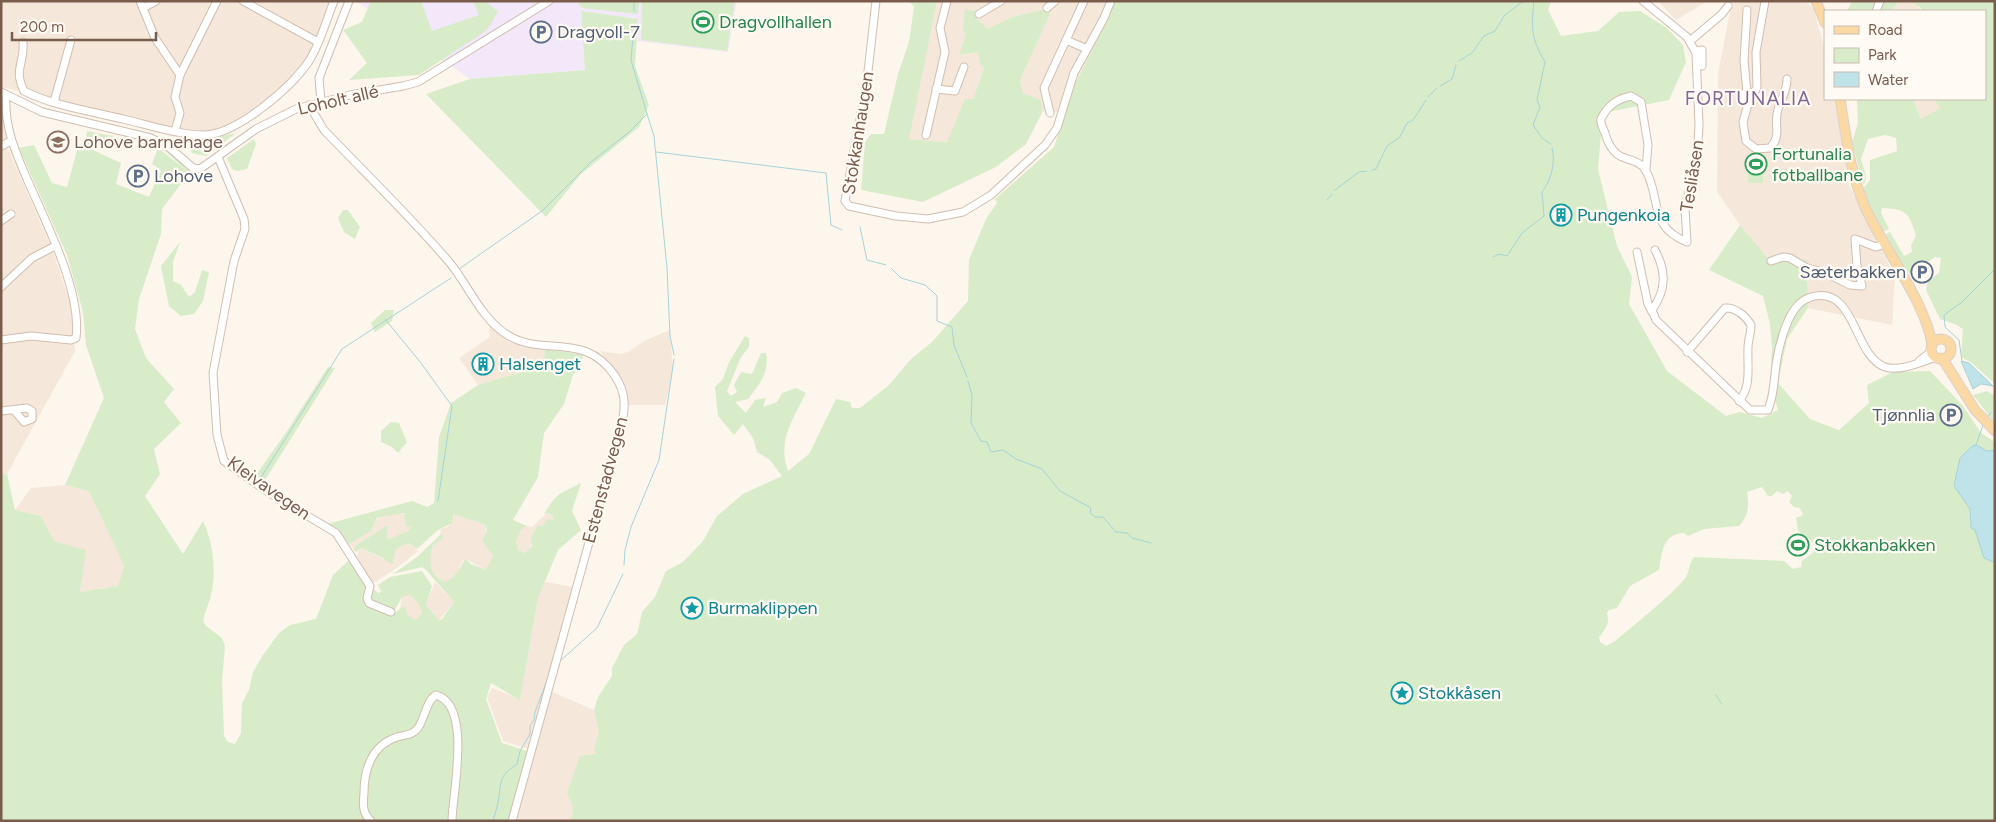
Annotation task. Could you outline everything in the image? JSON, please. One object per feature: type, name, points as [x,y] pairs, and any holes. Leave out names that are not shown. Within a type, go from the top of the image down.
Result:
[{"type":"main road","points":[[1816,1],[1824,21]]},
{"type":"main road","points":[[1840,100],[1858,188],[1884,244],[1925,320],[1935,353],[1962,387],[1975,410],[1995,431]]},
{"type":"main road","points":[[1925,320],[1941,339],[1950,344],[1950,352],[1962,387]]},
{"type":"main road","points":[[1935,353],[1941,339]]},
{"type":"main road","points":[[1935,353],[1950,352]]},
{"type":"street","points":[[156,1],[142,5],[155,38],[180,75]]},
{"type":"street","points":[[175,131],[180,113],[175,97],[180,75],[217,1]]},
{"type":"street","points":[[243,1],[318,42]]},
{"type":"street","points":[[23,42],[24,50],[18,78],[24,91],[54,102],[135,122],[175,131],[209,135],[253,116],[305,66],[318,42],[334,1]]},
{"type":"street","points":[[321,101],[319,78],[349,1]]},
{"type":"street","name":"Loholt allé","points":[[4,94],[42,112],[132,134],[164,144],[195,169],[205,168],[268,122],[309,105],[418,82],[549,1]]},
{"type":"street","name":"Stokkanhaugen","points":[[876,1],[868,71],[845,198],[849,206],[861,210],[928,219],[957,214],[981,202],[1045,145],[1062,119],[1072,79],[1111,1]]},
{"type":"street","points":[[926,135],[945,52],[940,31],[947,1]]},
{"type":"street","points":[[1047,8],[1054,1]]},
{"type":"street","points":[[1050,113],[1044,88],[1084,1]]},
{"type":"street","name":"Tesliåsen","points":[[1643,1],[1690,41],[1695,51],[1697,161],[1684,208],[1687,242],[1671,232],[1658,215],[1646,169]]},
{"type":"street","points":[[1750,94],[1758,87],[1755,55],[1765,1]]},
{"type":"street","points":[[979,14],[997,2]]},
{"type":"street","points":[[1690,41],[1728,6]]},
{"type":"street","points":[[1748,10],[1744,56],[1753,102],[1748,104],[1743,122],[1746,141],[1756,149],[1770,148],[1778,133],[1777,114],[1786,92],[1787,79]]},
{"type":"street","points":[[54,102],[71,40]]},
{"type":"street","points":[[1066,40],[1087,50]]},
{"type":"street","name":"Tesliåsen","points":[[1695,51],[1702,50],[1702,66]]},
{"type":"street","points":[[936,89],[953,92],[957,90],[964,67]]},
{"type":"street","points":[[1,340],[31,336],[76,338],[75,299],[11,141],[6,118],[4,94]]},
{"type":"street","points":[[1632,96],[1641,102],[1648,145],[1646,169],[1636,161],[1617,154],[1609,143],[1600,122],[1602,117],[1619,99],[1632,96]]},
{"type":"street","points":[[6,118],[14,100]]},
{"type":"street","name":"Estenstadvegen","points":[[309,105],[324,130],[450,262],[501,330],[513,338],[580,349],[596,355],[610,368],[624,395],[625,406],[622,423],[512,821]]},
{"type":"street","points":[[132,134],[135,122]]},
{"type":"street","points":[[1,146],[11,141]]},
{"type":"street","name":"Kleivavegen","points":[[218,157],[244,219],[245,228],[234,261],[213,373],[217,435],[224,461],[275,496],[336,533],[370,586],[367,598],[369,603],[391,612]]},
{"type":"street","points":[[1,221],[11,214]]},
{"type":"street","points":[[1771,261],[1783,257],[1790,258],[1807,268],[1826,273],[1850,285],[1862,286],[1857,266],[1855,239],[1876,247],[1884,244]]},
{"type":"street","points":[[1,287],[32,258],[55,246]]},
{"type":"street","points":[[1652,312],[1658,300],[1664,274],[1663,266],[1655,250]]},
{"type":"street","points":[[1637,252],[1648,304],[1658,322],[1739,401],[1754,411],[1768,410],[1784,330],[1795,308],[1811,298],[1825,296],[1841,304],[1850,316],[1868,353],[1876,362],[1894,369],[1906,367],[1935,353]]},
{"type":"street","points":[[1687,352],[1725,308],[1735,309],[1744,317],[1751,325],[1748,349],[1750,362],[1745,392],[1739,401]]},
{"type":"street","points":[[1,411],[14,410]]},
{"type":"street","points":[[371,821],[365,814],[363,804],[368,763],[376,751],[384,744],[415,732],[432,698],[436,695],[443,698],[449,707],[458,738],[458,769],[453,792],[452,821]]},
{"type":"shaded area","points":[[1,1],[332,1],[303,65],[258,109],[230,124],[198,133],[1,87]]},
{"type":"shaded area","points":[[356,1],[737,1],[728,52],[637,41],[638,19],[581,11],[585,70],[470,79]]},
{"type":"shaded area","points":[[937,1],[1113,1],[1106,22],[1074,85],[1064,113],[1043,111],[1041,100],[1023,93],[1020,80],[1052,7],[1012,17],[988,30],[976,18],[966,34],[960,55],[978,52],[984,67],[973,99],[965,100],[948,142],[908,139]]},
{"type":"shaded area","points":[[1658,1],[1708,1],[1676,20]]},
{"type":"shaded area","name":"FORTUNALIA","points":[[1732,1],[1806,1],[1814,10],[1824,46],[1824,100],[1834,100],[1849,185],[1895,277],[1892,325],[1808,308],[1807,260],[1771,262],[1740,225],[1717,192],[1718,74]]},
{"type":"shaded area","points":[[1899,1],[1914,2],[1921,10],[1892,10]]},
{"type":"shaded area","points":[[1914,100],[1935,100],[1940,108],[1921,119]]},
{"type":"shaded area","points":[[1,109],[8,149],[52,249],[70,302],[75,351],[7,474],[1,474]]},
{"type":"shaded area","points":[[488,321],[509,342],[545,348],[544,365],[478,385],[459,358],[490,337]]},
{"type":"shaded area","points":[[670,330],[673,372],[665,405],[628,405],[627,392],[622,381],[600,351],[620,354],[628,352],[644,341]]},
{"type":"shaded area","points":[[65,485],[89,491],[124,566],[118,586],[80,592],[85,550],[54,541],[41,516],[15,510],[31,488]]},
{"type":"shaded area","points":[[399,513],[405,515],[411,527],[409,530],[391,539],[387,537],[386,526],[355,546],[354,550],[349,544],[371,531],[377,519]]},
{"type":"shaded area","points":[[547,513],[554,517],[553,520],[543,526],[538,525],[529,550],[525,553],[518,550],[516,542],[521,530],[527,526],[532,527]]},
{"type":"shaded area","points":[[454,514],[486,525],[486,546],[493,556],[486,570],[464,558],[458,572],[445,583],[433,572],[429,560],[433,545],[443,535],[440,535],[441,529],[447,527],[453,521]]},
{"type":"shaded area","points":[[409,543],[418,551],[372,584],[356,558],[360,548],[393,563],[396,549]]},
{"type":"shaded area","points":[[541,581],[573,587],[546,689],[594,710],[613,772],[597,821],[516,821],[534,751],[503,741],[487,697],[492,688],[520,699]]},
{"type":"shaded area","points":[[435,582],[454,602],[439,620],[426,605]]},
{"type":"shaded area","points":[[410,595],[418,603],[422,612],[417,619],[412,619],[400,608],[402,597]]},
{"type":"green space","points":[[371,1],[421,1],[432,31],[479,15],[473,1],[485,1],[498,12],[487,30],[419,75],[349,80],[367,63],[343,30],[362,22]]},
{"type":"green space","points":[[576,1],[639,1],[638,14],[582,8]]},
{"type":"green space","points":[[642,1],[735,1],[727,51],[641,40]]},
{"type":"green space","points":[[909,1],[937,1],[909,139],[947,142],[965,99],[973,99],[984,68],[980,64],[978,52],[959,55],[966,34],[963,29],[965,9],[976,12],[976,18],[988,29],[1012,17],[1053,7],[1020,80],[1023,93],[1041,100],[1043,111],[1026,144],[996,167],[923,202],[861,190],[865,142],[871,134],[884,134],[898,74],[909,42],[914,7]]},
{"type":"green space","points":[[1113,1],[1551,1],[1548,10],[1561,36],[1598,31],[1619,12],[1640,11],[1667,28],[1683,45],[1686,62],[1669,100],[1603,113],[1598,169],[1617,246],[1632,277],[1629,304],[1667,371],[1726,416],[1740,412],[1762,418],[1778,410],[1770,382],[1772,348],[1770,324],[1763,296],[1709,270],[1740,225],[1771,262],[1807,260],[1808,308],[1787,339],[1778,383],[1810,419],[1839,430],[1869,403],[1867,385],[1893,372],[1930,371],[1963,406],[1981,433],[1995,442],[1995,450],[1987,451],[1976,445],[1972,446],[1960,458],[1954,486],[1970,509],[1970,523],[1975,530],[1984,558],[1995,563],[1995,821],[571,821],[573,807],[567,793],[580,756],[596,754],[594,750],[599,732],[594,710],[598,697],[612,676],[612,668],[624,645],[637,634],[642,612],[655,597],[666,571],[683,562],[703,541],[717,516],[743,494],[782,476],[770,460],[757,452],[753,438],[743,424],[734,435],[718,416],[715,387],[723,379],[729,362],[745,336],[749,338],[749,347],[741,357],[727,391],[731,396],[737,392],[734,385],[741,372],[752,374],[761,353],[766,353],[767,360],[763,378],[752,394],[748,399],[735,402],[746,413],[755,400],[766,398],[763,407],[777,402],[782,393],[796,388],[806,393],[785,440],[784,450],[788,471],[809,454],[836,399],[850,402],[852,408],[860,408],[889,385],[911,359],[932,342],[968,301],[969,260],[986,219],[997,203],[995,199],[1054,147],[1074,86],[1106,22]],"holes":[[[1762,487],[1768,496],[1772,496],[1777,491],[1783,494],[1788,491],[1792,496],[1789,502],[1794,507],[1800,508],[1803,515],[1796,518],[1798,531],[1812,541],[1816,550],[1802,561],[1801,567],[1793,569],[1784,561],[1694,557],[1687,575],[1665,599],[1615,641],[1606,646],[1600,642],[1599,637],[1607,626],[1607,613],[1609,610],[1617,608],[1630,586],[1659,570],[1664,546],[1671,537],[1684,533],[1688,536],[1704,529],[1739,526],[1748,510],[1747,492]]]},
{"type":"green space","points":[[1852,1],[1899,1],[1892,10],[1848,10]]},
{"type":"green space","points":[[1910,1],[1995,1],[1995,384],[1972,363],[1961,357],[1963,329],[1940,319],[1926,290],[1928,281],[1939,273],[1941,258],[1935,257],[1911,274],[1904,270],[1886,234],[1890,232],[1904,256],[1912,252],[1911,245],[1916,236],[1911,222],[1905,213],[1901,211],[1882,208],[1881,213],[1889,229],[1881,230],[1863,189],[1870,180],[1870,160],[1897,151],[1896,138],[1885,135],[1868,139],[1861,159],[1866,176],[1865,183],[1863,184],[1852,142],[1858,123],[1857,100],[1914,100],[1921,119],[1940,108],[1935,100],[1986,100],[1986,10],[1922,10]]},
{"type":"green space","points":[[581,11],[638,19],[635,66],[649,105],[639,127],[580,175],[546,217],[426,94],[470,79],[585,70]]},
{"type":"green space","points":[[87,131],[113,136],[110,148],[85,144]]},
{"type":"green space","points":[[236,133],[206,156],[192,153],[190,149],[197,141]]},
{"type":"green space","points":[[254,139],[256,144],[247,169],[237,171],[232,169],[227,158]]},
{"type":"green space","points":[[34,145],[52,183],[67,187],[77,150],[84,146],[121,163],[116,184],[149,197],[161,170],[152,164],[158,148],[187,171],[164,150],[170,152],[193,175],[204,174],[195,177],[189,173],[162,209],[161,234],[139,299],[135,329],[146,358],[174,389],[164,402],[181,423],[154,449],[160,474],[145,496],[183,554],[203,521],[206,529],[213,555],[214,573],[212,591],[203,621],[206,626],[222,638],[225,646],[222,681],[224,736],[228,742],[235,744],[241,733],[242,703],[249,690],[253,672],[263,655],[279,633],[290,625],[316,619],[333,575],[350,559],[366,584],[367,602],[371,608],[393,615],[402,607],[405,607],[407,614],[413,619],[417,619],[422,612],[418,603],[410,595],[402,597],[394,611],[369,599],[373,588],[378,593],[381,592],[378,585],[390,577],[422,571],[432,586],[426,605],[439,620],[442,619],[454,602],[426,570],[422,567],[393,574],[417,557],[440,535],[443,535],[443,539],[433,545],[430,562],[433,571],[440,579],[445,582],[452,577],[460,568],[465,558],[471,564],[486,570],[493,556],[482,541],[487,531],[486,525],[454,514],[452,523],[438,530],[417,549],[409,543],[396,549],[393,563],[391,564],[383,558],[361,548],[356,552],[354,550],[355,546],[386,526],[388,526],[387,537],[390,539],[409,530],[411,527],[406,526],[404,513],[377,518],[371,531],[349,544],[339,532],[327,524],[412,501],[427,507],[434,503],[439,437],[451,403],[478,385],[544,365],[545,348],[583,355],[581,365],[573,375],[564,404],[544,433],[538,477],[513,520],[527,526],[521,530],[516,542],[518,550],[525,553],[532,546],[531,538],[538,525],[543,526],[546,519],[553,520],[554,517],[548,513],[544,514],[552,502],[562,492],[581,483],[572,511],[581,530],[558,550],[538,598],[520,700],[491,683],[486,699],[502,743],[527,751],[508,821],[1,821],[1,474],[7,474],[15,510],[41,516],[54,541],[86,550],[80,592],[118,586],[124,566],[89,491],[65,485],[104,398],[86,345],[83,312],[67,255],[19,148]]},
{"type":"green space","name":"Fortunalia fotballbane","points":[[1763,156],[1763,183],[1748,183],[1748,157]]},
{"type":"green space","points":[[343,210],[348,210],[360,227],[355,239],[344,232],[338,218]]},
{"type":"green space","points":[[180,242],[173,262],[173,281],[181,285],[189,297],[195,292],[202,270],[209,272],[203,301],[194,314],[181,316],[169,306],[161,266]]},
{"type":"green space","points":[[385,310],[394,310],[392,321],[375,332],[371,323]]},
{"type":"green space","points":[[328,367],[335,368],[265,480],[256,475],[287,431]]},
{"type":"green space","points":[[1987,391],[1995,396],[1995,423],[1973,395]]},
{"type":"green space","points":[[391,422],[399,423],[407,442],[398,453],[392,447],[381,442],[381,431]]},
{"type":"water","points":[[1961,361],[1969,363],[1993,386],[1981,384],[1973,389]]},
{"type":"water","points":[[1976,445],[1987,451],[1995,450],[1995,563],[1984,558],[1975,530],[1971,528],[1970,509],[1954,486],[1960,458],[1972,446]]},
{"type":"waterway","points":[[634,1],[634,11]]},
{"type":"waterway","points":[[1459,61],[1472,53],[1484,36],[1495,31],[1504,16],[1523,1]]},
{"type":"waterway","points":[[1534,1],[1533,33],[1545,62],[1537,100],[1540,107],[1533,125],[1542,138],[1551,144]]},
{"type":"waterway","points":[[459,269],[542,211],[591,162],[628,133],[647,114],[631,60],[634,24]]},
{"type":"waterway","points":[[1440,86],[1452,79],[1456,65]]},
{"type":"waterway","points":[[1428,97],[1437,88]]},
{"type":"waterway","points":[[1372,170],[1376,169],[1387,146],[1400,137],[1407,123],[1413,120],[1426,100]]},
{"type":"waterway","points":[[647,114],[654,136],[667,268],[670,336],[674,355]]},
{"type":"waterway","points":[[1493,257],[1499,254],[1507,256],[1522,233],[1544,216],[1542,192],[1552,171],[1552,148]]},
{"type":"waterway","points":[[656,152],[826,173],[831,225],[842,230]]},
{"type":"waterway","points":[[1335,190],[1359,172],[1367,171]]},
{"type":"waterway","points":[[1327,200],[1332,194]]},
{"type":"waterway","points":[[860,227],[867,260],[886,265]]},
{"type":"waterway","points":[[891,268],[901,278],[925,285],[937,296],[937,321],[952,327],[954,345],[967,377]]},
{"type":"waterway","points":[[1962,361],[1959,340],[1945,327],[1944,315],[1962,302],[1995,269]]},
{"type":"waterway","points":[[260,479],[342,349],[451,278]]},
{"type":"waterway","points":[[385,319],[421,363],[452,406],[438,501]]},
{"type":"waterway","points":[[624,565],[625,550],[631,527],[659,460],[674,359]]},
{"type":"waterway","points":[[968,381],[972,395],[971,423],[981,441],[987,442],[991,452],[1003,450],[1016,459],[1042,469],[1060,491],[1091,508],[1090,513],[1095,517],[1103,517],[1116,532],[1127,533],[1132,538],[1151,543]]},
{"type":"waterway","points":[[1988,417],[1991,412]]},
{"type":"waterway","points":[[1976,445],[1983,425]]},
{"type":"waterway","points":[[560,661],[597,628],[623,574]]},
{"type":"waterway","points":[[493,821],[501,781],[505,774],[517,764],[520,751],[530,734],[530,726],[534,720],[535,712],[546,683]]},
{"type":"waterway","points":[[1716,695],[1722,704]]},
{"type":"place","name":"Dragvollhallen","points":[[703,22]]},
{"type":"place","name":"Dragvoll-7","points":[[541,32]]},
{"type":"place","name":"Lohove barnehage","points":[[58,142]]},
{"type":"place","name":"Fortunalia fotballbane","points":[[1756,164]]},
{"type":"place","name":"Lohove","points":[[138,176]]},
{"type":"place","name":"Pungenkoia","points":[[1561,215]]},
{"type":"place","name":"Sæterbakken","points":[[1922,272]]},
{"type":"place","name":"Halsenget","points":[[483,364]]},
{"type":"place","name":"Tjønnlia","points":[[1951,415]]},
{"type":"place","name":"Stokkanbakken","points":[[1798,545]]},
{"type":"place","name":"Burmaklippen","points":[[692,608]]},
{"type":"place","name":"Stokkåsen","points":[[1402,693]]},
{"type":"district","name":"FORTUNALIA","points":[[1748,98]]}]
